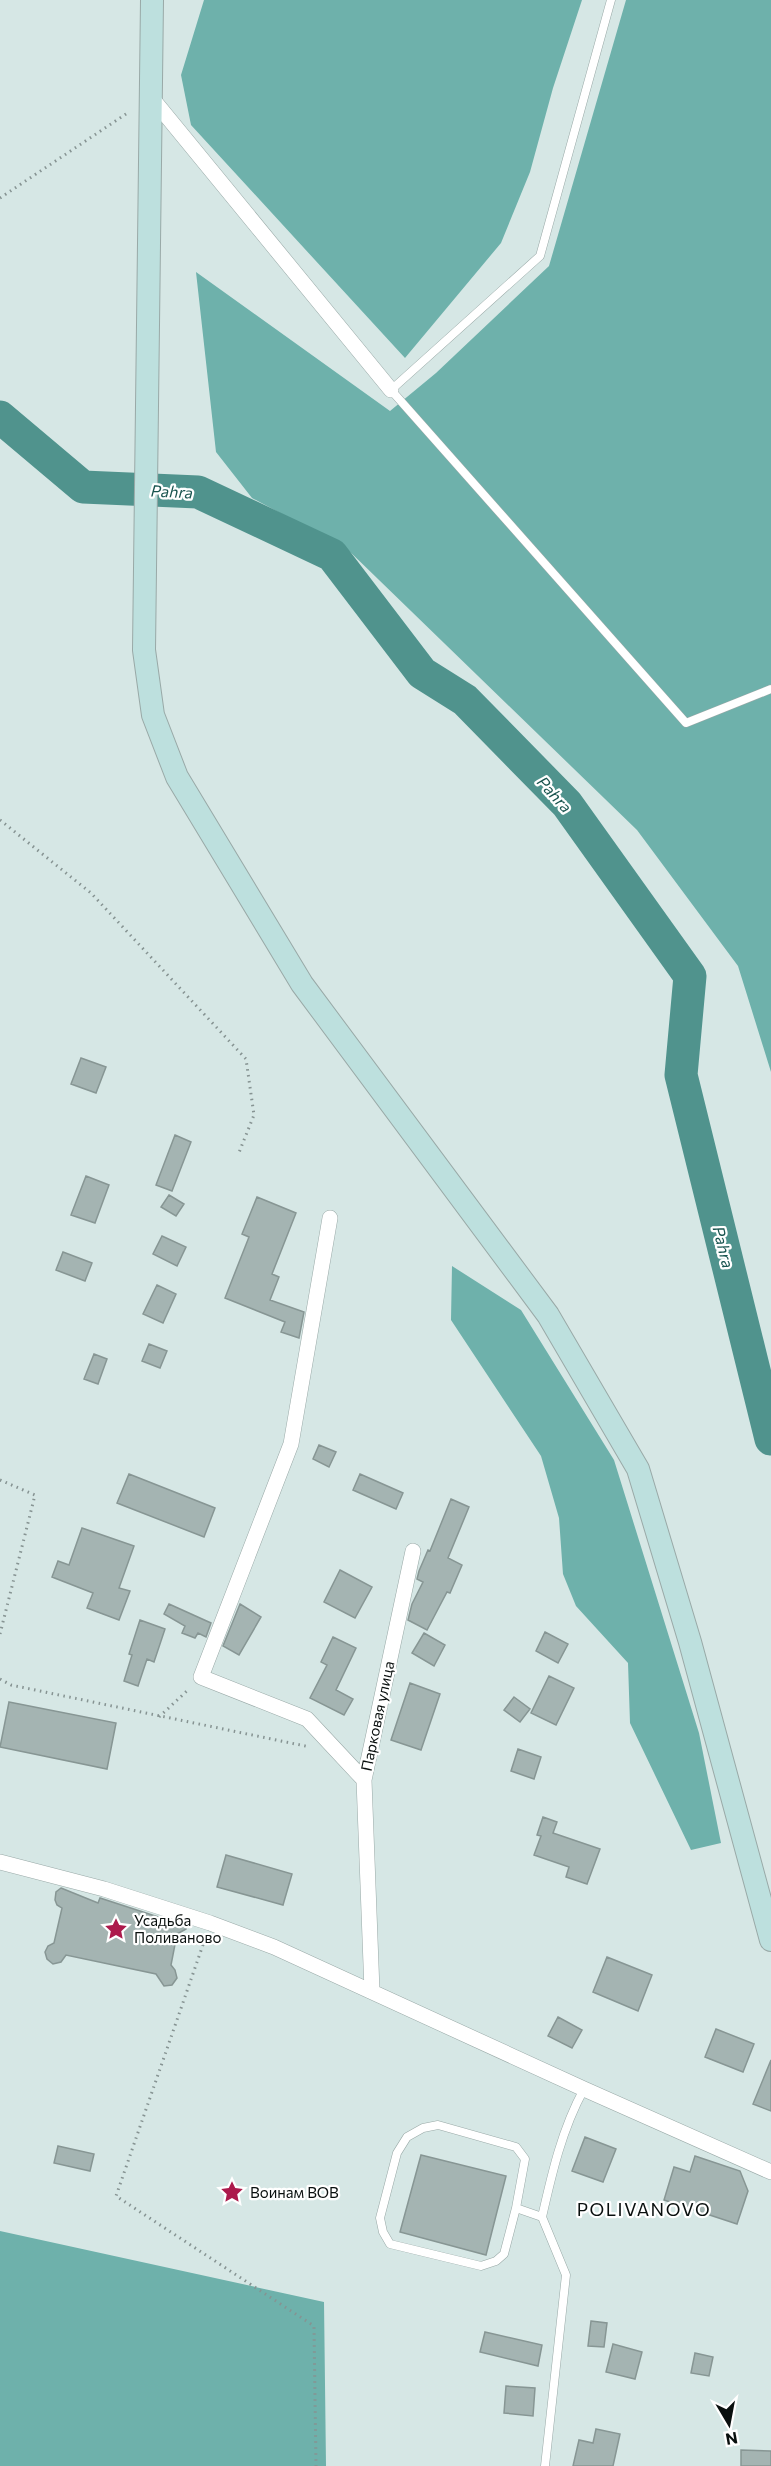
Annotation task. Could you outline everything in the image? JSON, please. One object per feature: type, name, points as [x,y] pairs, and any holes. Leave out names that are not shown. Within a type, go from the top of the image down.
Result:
[{"type":"street","points":[[152,0],[144,650],[153,715],[177,777],[302,984],[548,1315],[638,1469],[690,1642],[771,1940]]},
{"type":"street","points":[[151,97],[391,390]]},
{"type":"street","points":[[330,1218],[291,1444],[201,1677],[307,1719],[364,1780]]},
{"type":"street","name":"Парковая улица","points":[[372,1991],[364,1780],[413,1551]]},
{"type":"street","points":[[0,1862],[104,1889],[210,1923],[274,1947],[584,2090],[771,2172]]},
{"type":"lane","points":[[611,0],[540,256],[391,390],[686,723],[771,689]]},
{"type":"lane","points":[[545,2466],[566,2275],[542,2217],[569,2117],[584,2090]]},
{"type":"lane","points":[[438,2125],[516,2146],[525,2159],[516,2208],[504,2254],[496,2261],[481,2266],[390,2244],[383,2232],[380,2218],[397,2153],[407,2137],[423,2128],[438,2125]]},
{"type":"lane","points":[[516,2208],[542,2217]]},
{"type":"path","points":[[0,198],[151,97]]},
{"type":"path","points":[[0,820],[91,893],[246,1059],[254,1115],[238,1155]]},
{"type":"path","points":[[0,1480],[35,1495],[0,1634]]},
{"type":"path","points":[[159,1717],[201,1677]]},
{"type":"path","points":[[0,1679],[11,1685],[159,1717],[338,1752]]},
{"type":"path","points":[[210,1923],[116,2196],[314,2326],[316,2466]]},
{"type":"shaded area","points":[[204,0],[582,0],[553,88],[530,172],[501,243],[405,358],[191,125],[181,75]]},
{"type":"shaded area","points":[[626,0],[771,0],[771,1072],[738,966],[637,830],[346,548],[252,498],[216,452],[196,272],[390,411],[436,373],[549,266]]},
{"type":"shaded area","points":[[452,1266],[521,1310],[614,1460],[699,1733],[721,1843],[691,1850],[630,1723],[628,1663],[576,1606],[563,1574],[559,1518],[541,1456],[451,1320]]},
{"type":"shaded area","points":[[0,2231],[324,2302],[326,2466],[0,2466]]},
{"type":"building","points":[[81,1058],[106,1067],[96,1093],[71,1084]]},
{"type":"building","points":[[175,1135],[191,1142],[172,1191],[156,1185]]},
{"type":"building","points":[[86,1176],[109,1185],[95,1223],[71,1215]]},
{"type":"building","points":[[169,1195],[184,1204],[176,1216],[161,1207]]},
{"type":"building","points":[[257,1197],[296,1213],[272,1274],[279,1277],[270,1300],[304,1312],[299,1338],[281,1332],[285,1322],[225,1298],[249,1237],[242,1234]]},
{"type":"building","points":[[162,1236],[186,1247],[177,1266],[153,1254]]},
{"type":"building","points":[[63,1252],[92,1263],[85,1281],[56,1270]]},
{"type":"building","points":[[157,1285],[176,1294],[163,1323],[143,1314]]},
{"type":"building","points":[[149,1344],[167,1351],[160,1368],[142,1361]]},
{"type":"building","points":[[94,1354],[107,1359],[98,1384],[84,1379]]},
{"type":"building","points":[[319,1445],[336,1452],[329,1467],[313,1459]]},
{"type":"building","points":[[129,1474],[215,1508],[204,1537],[117,1503]]},
{"type":"building","points":[[360,1474],[403,1493],[396,1509],[353,1490]]},
{"type":"building","points":[[451,1499],[469,1507],[448,1558],[462,1565],[450,1593],[447,1592],[427,1630],[408,1620],[412,1604],[423,1582],[417,1579],[419,1571],[428,1550],[430,1551]]},
{"type":"building","points":[[82,1528],[134,1546],[119,1588],[130,1591],[119,1620],[87,1608],[93,1593],[52,1577],[58,1561],[69,1565]]},
{"type":"building","points":[[340,1570],[372,1587],[355,1618],[324,1602]]},
{"type":"building","points":[[169,1604],[211,1623],[206,1637],[198,1633],[195,1638],[182,1633],[185,1626],[164,1614]]},
{"type":"building","points":[[240,1604],[261,1617],[239,1655],[223,1646]]},
{"type":"building","points":[[140,1620],[165,1629],[154,1662],[147,1659],[138,1686],[124,1681],[132,1655],[129,1654]]},
{"type":"building","points":[[545,1632],[568,1644],[558,1663],[536,1651]]},
{"type":"building","points":[[424,1633],[445,1645],[434,1666],[412,1653]]},
{"type":"building","points":[[333,1637],[356,1648],[336,1690],[353,1699],[344,1715],[310,1698],[327,1665],[321,1662]]},
{"type":"building","points":[[549,1676],[574,1688],[556,1725],[531,1713]]},
{"type":"building","points":[[410,1683],[440,1694],[421,1750],[391,1740]]},
{"type":"building","points":[[514,1697],[530,1709],[520,1722],[504,1710]]},
{"type":"building","points":[[9,1702],[116,1723],[107,1769],[0,1747]]},
{"type":"building","points":[[518,1749],[541,1757],[534,1779],[511,1771]]},
{"type":"building","points":[[543,1817],[557,1822],[553,1833],[600,1849],[587,1884],[566,1877],[569,1867],[534,1855],[541,1836],[537,1835]]},
{"type":"building","points":[[226,1855],[292,1874],[283,1905],[217,1887]]},
{"type":"building","points":[[61,1888],[98,1903],[100,1898],[186,1926],[186,1929],[177,1934],[171,1965],[177,1978],[172,1985],[164,1986],[156,1974],[66,1955],[61,1962],[53,1964],[47,1959],[45,1952],[48,1946],[54,1943],[62,1908],[55,1900],[56,1892]]},
{"type":"building","points":[[607,1957],[652,1975],[638,2011],[593,1992]]},
{"type":"building","points":[[558,2017],[582,2030],[572,2048],[548,2036]]},
{"type":"building","points":[[716,2029],[754,2044],[743,2072],[705,2057]]},
{"type":"building","points":[[771,2060],[771,2111],[753,2104]]},
{"type":"building","points":[[585,2137],[616,2149],[603,2182],[572,2171]]},
{"type":"building","points":[[58,2146],[94,2154],[90,2171],[54,2163]]},
{"type":"building","points":[[421,2155],[506,2176],[486,2255],[400,2232]]},
{"type":"building","points":[[695,2156],[740,2171],[748,2191],[737,2224],[664,2200],[674,2167],[690,2172]]},
{"type":"building","points":[[591,2321],[607,2323],[604,2347],[588,2346]]},
{"type":"building","points":[[485,2332],[542,2345],[538,2366],[480,2352]]},
{"type":"building","points":[[613,2344],[642,2352],[635,2379],[606,2372]]},
{"type":"building","points":[[695,2353],[713,2357],[709,2376],[691,2373]]},
{"type":"building","points":[[506,2386],[535,2388],[533,2416],[504,2413]]},
{"type":"building","points":[[596,2429],[620,2434],[613,2466],[573,2466],[579,2440],[593,2443]]},
{"type":"building","points":[[741,2450],[771,2451],[771,2466],[741,2466]]},
{"type":"waterway","name":"Pahra","points":[[0,417],[83,487],[198,492],[332,555],[422,673],[465,700],[567,804],[690,976],[681,1075],[771,1439]]},
{"type":"place","name":"Усадьба Поливаново","points":[[116,1929]]},
{"type":"place","name":"Воинам ВОВ","points":[[232,2192]]},
{"type":"district","name":"POLIVANOVO","points":[[644,2209]]}]
